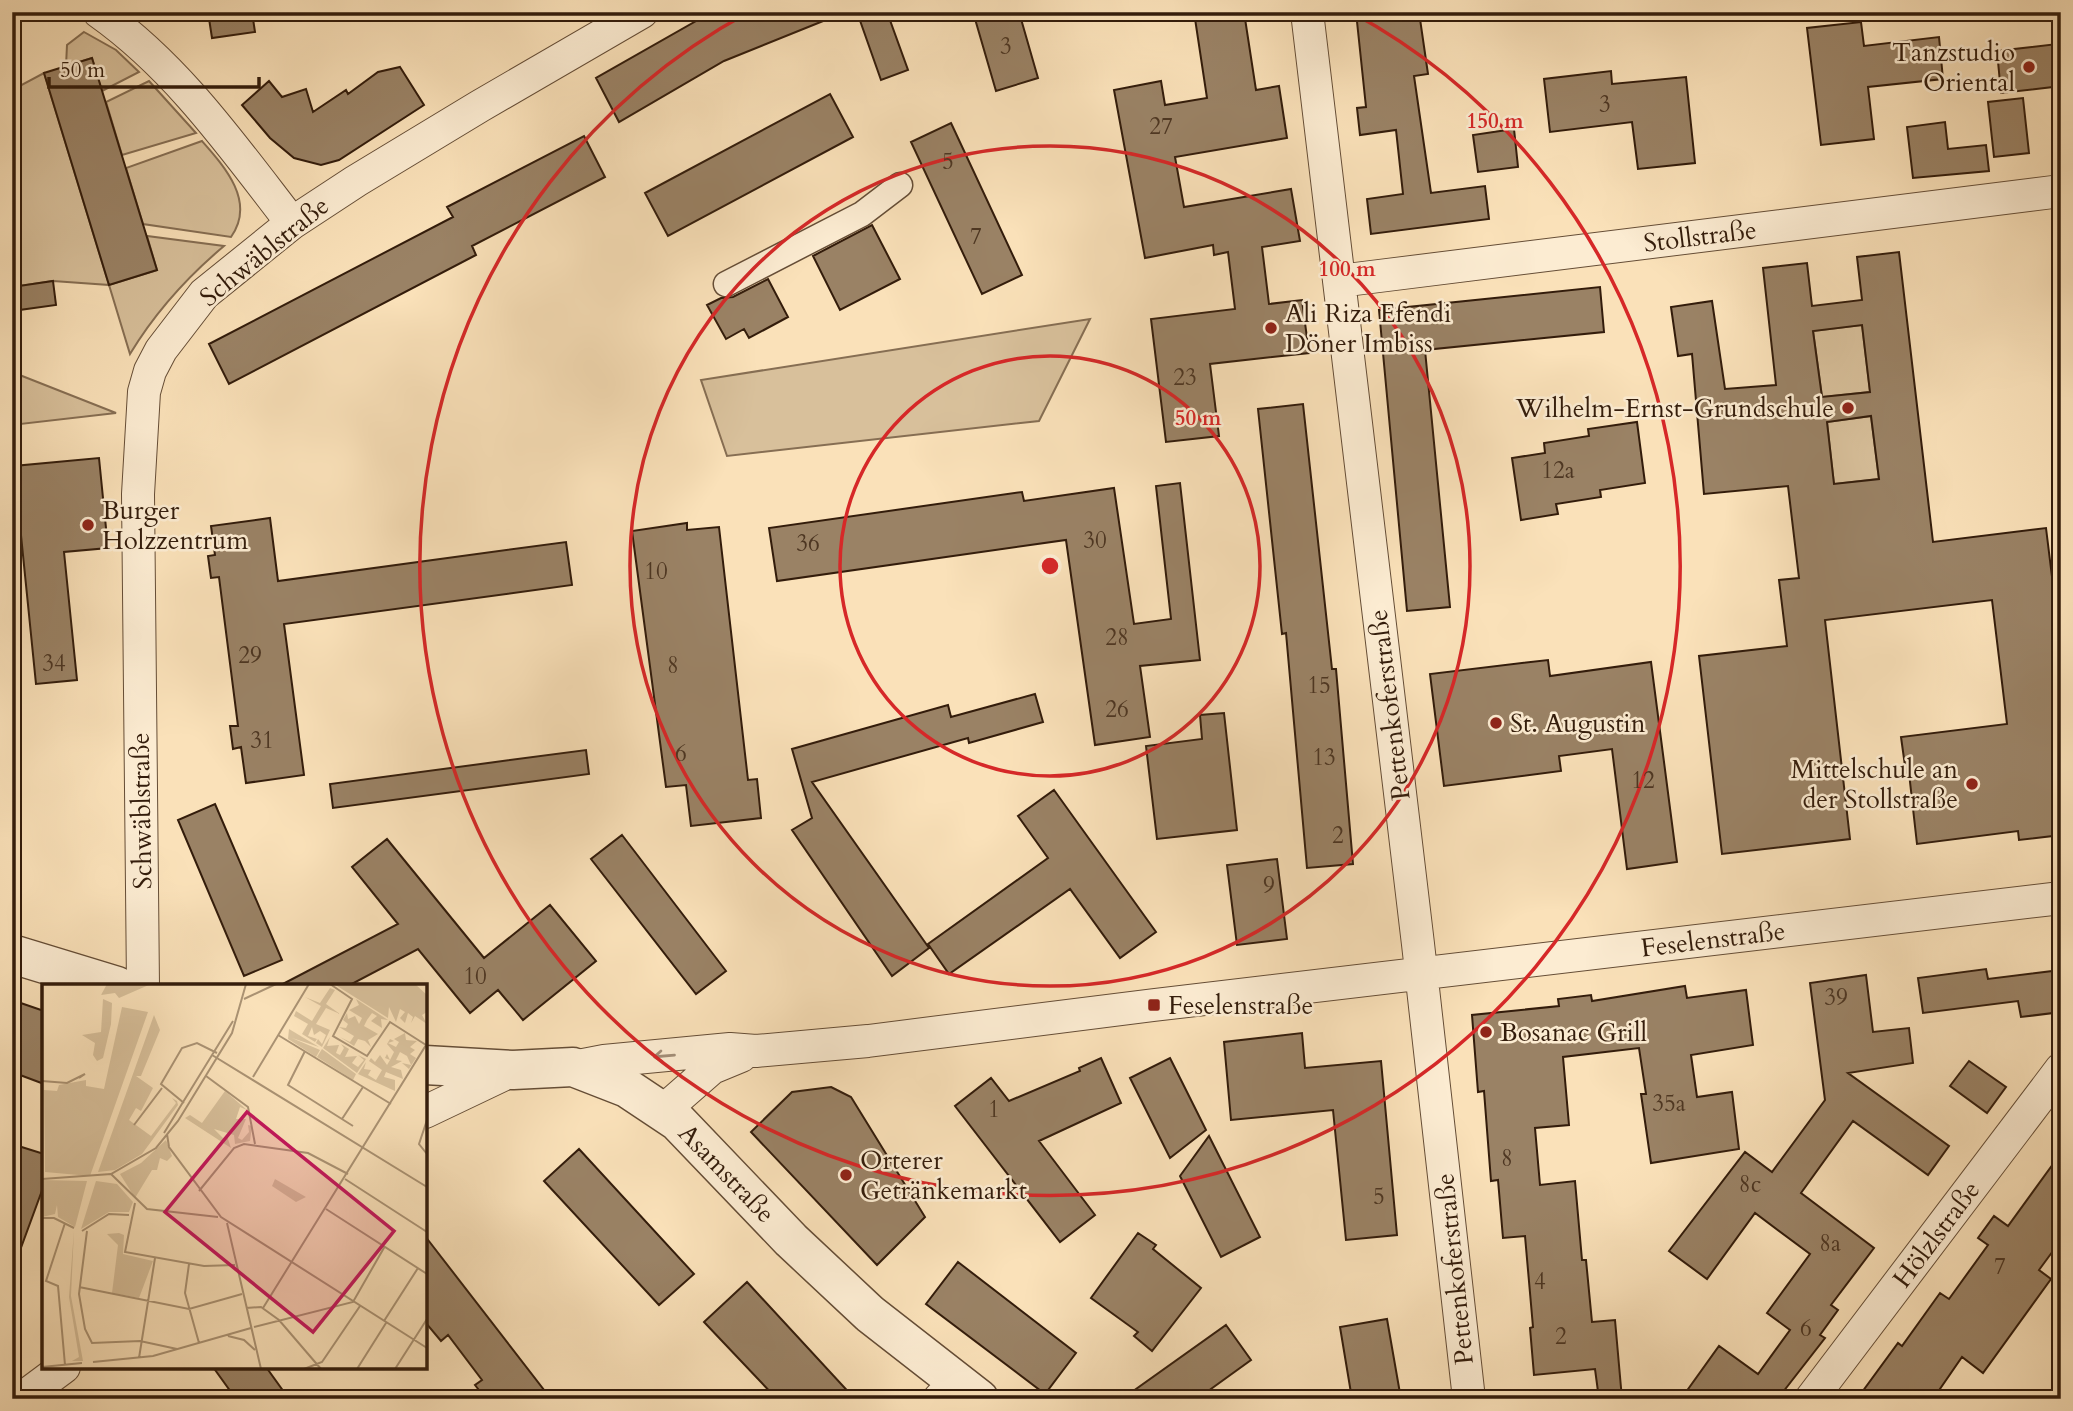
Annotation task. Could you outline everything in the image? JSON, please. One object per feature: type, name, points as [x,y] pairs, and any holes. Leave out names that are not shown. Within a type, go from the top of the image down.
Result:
[{"type":"street","points":[[99,12],[130,34],[198,101],[292,223]]},
{"type":"street","name":"Schwäblstraße","points":[[143,984],[138,494],[144,391],[150,371],[161,350],[204,295],[292,223],[356,181],[543,68],[642,12]]},
{"type":"street","name":"Pettenkoferstraße","points":[[1307,12],[1469,1399]]},
{"type":"street","points":[[726,284],[862,214],[900,185]]},
{"type":"street","name":"Stollstraße","points":[[1339,281],[2061,191]]},
{"type":"street","name":"Feselenstraße","points":[[573,1067],[604,1061],[730,1049],[756,1051],[868,1041],[2061,898]]},
{"type":"street","points":[[12,954],[110,984]]},
{"type":"street","points":[[664,1110],[712,1068],[756,1051]]},
{"type":"street","name":"Asamstraße","points":[[427,1065],[513,1070],[573,1067],[627,1088],[664,1110],[791,1240],[958,1393]]},
{"type":"street","name":"Hölzlstraße","points":[[1811,1399],[2061,1069]]},
{"type":"street","points":[[427,1111],[513,1070]]},
{"type":"street","points":[[21,1399],[61,1369]]},
{"type":"shaded area","points":[[84,32],[116,50],[139,72],[102,91],[92,58],[66,66],[67,45]]},
{"type":"shaded area","points":[[44,73],[109,285],[53,281],[12,287],[12,90]]},
{"type":"shaded area","points":[[149,81],[196,133],[122,155],[106,102]]},
{"type":"shaded area","points":[[202,141],[228,174],[239,198],[238,224],[231,237],[143,224],[126,168]]},
{"type":"shaded area","points":[[147,236],[224,246],[173,296],[150,323],[130,354],[109,285],[157,270]]},
{"type":"shaded area","points":[[1090,319],[1039,421],[727,456],[701,380]]},
{"type":"shaded area","points":[[1862,325],[1870,392],[1822,397],[1813,331]]},
{"type":"shaded area","points":[[12,372],[116,413],[12,425]]},
{"type":"shaded area","points":[[1871,416],[1879,479],[1834,484],[1827,422]]},
{"type":"building","points":[[208,12],[252,12],[255,32],[212,38]]},
{"type":"building","points":[[712,12],[843,13],[724,61],[619,122],[596,78]]},
{"type":"building","points":[[857,12],[887,12],[908,70],[881,80]]},
{"type":"building","points":[[973,12],[1019,12],[1038,78],[996,91]]},
{"type":"building","points":[[1194,12],[1244,12],[1256,90],[1279,86],[1287,138],[1175,157],[1184,207],[1291,189],[1300,241],[1262,247],[1269,304],[1302,300],[1309,353],[1210,364],[1219,436],[1166,442],[1151,319],[1235,309],[1228,252],[1214,255],[1213,245],[1145,258],[1114,90],[1161,81],[1165,105],[1207,98]]},
{"type":"building","points":[[1356,12],[1419,12],[1428,74],[1414,76],[1431,193],[1485,186],[1489,219],[1371,234],[1367,199],[1403,194],[1396,130],[1360,135],[1357,108],[1366,107]]},
{"type":"building","points":[[1861,22],[1864,46],[1939,37],[1943,79],[1868,87],[1874,139],[1821,145],[1807,28]]},
{"type":"building","name":"Tanzstudio Oriental","points":[[2057,44],[2061,86],[2001,93],[1997,51]]},
{"type":"building","points":[[92,58],[157,270],[109,285],[44,73]]},
{"type":"building","points":[[400,67],[424,105],[339,160],[321,165],[294,158],[270,138],[242,105],[269,81],[282,97],[306,89],[313,112],[346,90],[348,94],[378,72]]},
{"type":"building","points":[[1611,71],[1612,84],[1686,77],[1695,163],[1638,169],[1632,122],[1550,132],[1544,79]]},
{"type":"building","points":[[830,94],[853,137],[668,236],[645,193]]},
{"type":"building","points":[[2023,98],[2029,153],[1994,157],[1988,102]]},
{"type":"building","points":[[1945,122],[1948,149],[1986,145],[1989,171],[1913,178],[1907,127]]},
{"type":"building","points":[[951,123],[1022,275],[982,294],[911,142]]},
{"type":"building","points":[[1514,129],[1518,167],[1478,172],[1473,135]]},
{"type":"building","points":[[584,136],[605,177],[472,246],[476,255],[229,384],[209,344],[453,217],[447,207]]},
{"type":"building","points":[[872,225],[900,279],[840,310],[813,256]]},
{"type":"building","points":[[1899,252],[1933,542],[2046,528],[2061,650],[2061,835],[2019,840],[2018,831],[1917,844],[1909,773],[1906,773],[1901,737],[2007,724],[1992,600],[1825,620],[1850,839],[1722,854],[1699,656],[1787,646],[1779,580],[1799,578],[1788,486],[1704,494],[1692,354],[1678,356],[1671,307],[1712,301],[1725,389],[1776,385],[1763,268],[1807,263],[1812,306],[1862,300],[1857,257]],"holes":[[[1862,325],[1870,392],[1822,397],[1813,331]],[[1871,416],[1879,479],[1834,484],[1827,422]]]},
{"type":"building","points":[[768,279],[788,317],[749,338],[744,329],[726,339],[707,305],[721,298],[733,297]]},
{"type":"building","points":[[53,281],[56,305],[12,311],[12,287]]},
{"type":"building","points":[[1600,287],[1604,332],[1425,350],[1450,607],[1407,611],[1379,310]]},
{"type":"building","points":[[1303,404],[1332,669],[1336,669],[1353,864],[1307,868],[1286,633],[1282,634],[1258,409]]},
{"type":"building","points":[[1637,422],[1645,483],[1600,490],[1601,497],[1556,504],[1558,514],[1521,520],[1512,458],[1545,453],[1544,443],[1589,436],[1588,429]]},
{"type":"building","points":[[99,458],[108,548],[64,552],[77,680],[36,684],[14,466]]},
{"type":"building","points":[[1180,483],[1200,660],[1140,666],[1150,737],[1095,745],[1066,540],[777,581],[769,528],[1022,492],[1024,501],[1114,488],[1134,624],[1171,619],[1156,486]]},
{"type":"building","points":[[270,518],[278,581],[566,542],[572,585],[284,624],[304,775],[246,783],[241,747],[233,749],[230,726],[238,726],[219,577],[211,578],[208,556],[215,555],[211,526]]},
{"type":"building","points":[[687,523],[687,530],[719,527],[748,780],[757,779],[761,818],[691,826],[686,785],[666,787],[632,531]]},
{"type":"building","points":[[1548,660],[1550,676],[1651,662],[1677,862],[1627,869],[1612,749],[1559,756],[1561,771],[1444,786],[1430,674]]},
{"type":"building","points":[[1035,694],[1043,722],[969,743],[968,738],[812,782],[929,948],[892,976],[792,830],[812,818],[792,749],[948,705],[951,717]]},
{"type":"building","points":[[1224,713],[1237,830],[1157,839],[1146,746],[1202,739],[1200,715]]},
{"type":"building","points":[[586,750],[589,774],[333,808],[330,784]]},
{"type":"building","points":[[1054,790],[1156,932],[1120,958],[1070,889],[949,974],[928,944],[1048,858],[1018,816]]},
{"type":"building","points":[[215,804],[282,960],[244,976],[178,820]]},
{"type":"building","points":[[622,835],[726,971],[696,994],[591,859]]},
{"type":"building","points":[[387,839],[484,958],[550,905],[596,961],[523,1020],[498,990],[470,1013],[418,949],[352,984],[283,984],[398,924],[352,867]]},
{"type":"building","points":[[1277,859],[1287,939],[1237,945],[1227,865]]},
{"type":"building","points":[[1986,969],[1988,979],[2061,970],[2061,1012],[2021,1017],[2018,1001],[1923,1013],[1918,978]]},
{"type":"building","points":[[1866,975],[1873,1032],[1909,1028],[1913,1063],[1848,1073],[1949,1146],[1928,1175],[1853,1121],[1801,1193],[1874,1248],[1831,1305],[1838,1310],[1820,1335],[1825,1338],[1783,1392],[1792,1399],[1681,1399],[1719,1346],[1758,1374],[1790,1330],[1767,1313],[1810,1254],[1755,1213],[1707,1279],[1669,1251],[1745,1152],[1772,1172],[1825,1100],[1810,983]]},
{"type":"building","points":[[1685,986],[1687,998],[1746,990],[1753,1045],[1691,1055],[1697,1097],[1732,1092],[1739,1149],[1651,1163],[1641,1094],[1646,1094],[1639,1048],[1563,1057],[1569,1125],[1535,1128],[1540,1185],[1575,1181],[1582,1260],[1586,1260],[1592,1322],[1615,1320],[1622,1399],[1599,1399],[1595,1369],[1534,1375],[1530,1328],[1533,1327],[1525,1236],[1503,1238],[1498,1180],[1491,1181],[1484,1091],[1478,1092],[1472,1015],[1559,1006],[1558,999],[1591,995],[1592,1001]]},
{"type":"building","points":[[12,1000],[42,1010],[42,1083],[12,1072]]},
{"type":"building","points":[[1302,1033],[1305,1068],[1381,1061],[1397,1235],[1346,1240],[1333,1110],[1231,1120],[1224,1042]]},
{"type":"building","points":[[1101,1058],[1121,1103],[1039,1141],[1095,1215],[1060,1242],[955,1106],[991,1078],[1009,1101],[1080,1071],[1079,1068]]},
{"type":"building","points":[[1170,1058],[1206,1130],[1170,1158],[1130,1078]]},
{"type":"building","points":[[1969,1061],[2006,1087],[1987,1113],[1950,1086]]},
{"type":"building","name":"Orterer Getränkemarkt","points":[[831,1087],[851,1097],[925,1217],[877,1265],[751,1132],[792,1092]]},
{"type":"building","points":[[1209,1136],[1260,1237],[1221,1257],[1180,1176]]},
{"type":"building","points":[[12,1144],[42,1153],[42,1190],[15,1264],[12,1264]]},
{"type":"building","points":[[579,1149],[694,1274],[659,1305],[544,1181]]},
{"type":"building","points":[[2061,1153],[2061,1240],[2039,1270],[2051,1279],[1983,1373],[1962,1357],[1933,1399],[1857,1399],[1898,1343],[1902,1346],[1940,1293],[1949,1299],[1988,1245],[1978,1238],[1994,1216],[2008,1226]]},
{"type":"building","points":[[1138,1233],[1156,1245],[1153,1249],[1201,1288],[1152,1351],[1134,1336],[1138,1332],[1091,1298]]},
{"type":"building","points":[[427,1239],[551,1399],[486,1399],[475,1385],[482,1380],[448,1335],[441,1341],[427,1324]]},
{"type":"building","points":[[958,1262],[1076,1353],[1045,1394],[926,1304]]},
{"type":"building","points":[[747,1282],[855,1399],[777,1399],[704,1322]]},
{"type":"building","points":[[1387,1319],[1401,1399],[1352,1399],[1340,1327]]},
{"type":"building","points":[[1226,1325],[1251,1360],[1197,1399],[1122,1399]]},
{"type":"building","points":[[214,1369],[267,1369],[289,1399],[236,1399]]},
{"type":"place","name":"Tanzstudio Oriental","points":[[2029,67]]},
{"type":"place","name":"Ali Riza Efendi Döner Imbiss","points":[[1271,328]]},
{"type":"place","name":"Wilhelm-Ernst-Grundschule","points":[[1848,408]]},
{"type":"place","name":"Burger Holzzentrum","points":[[88,525]]},
{"type":"place","name":"St. Augustin","points":[[1496,723]]},
{"type":"place","name":"Mittelschule an der Stollstraße","points":[[1972,784]]},
{"type":"place","name":"Feselenstraße","points":[[1154,1005]]},
{"type":"place","name":"Bosanac Grill","points":[[1486,1032]]},
{"type":"place","name":"Orterer Getränkemarkt","points":[[846,1175]]}]
